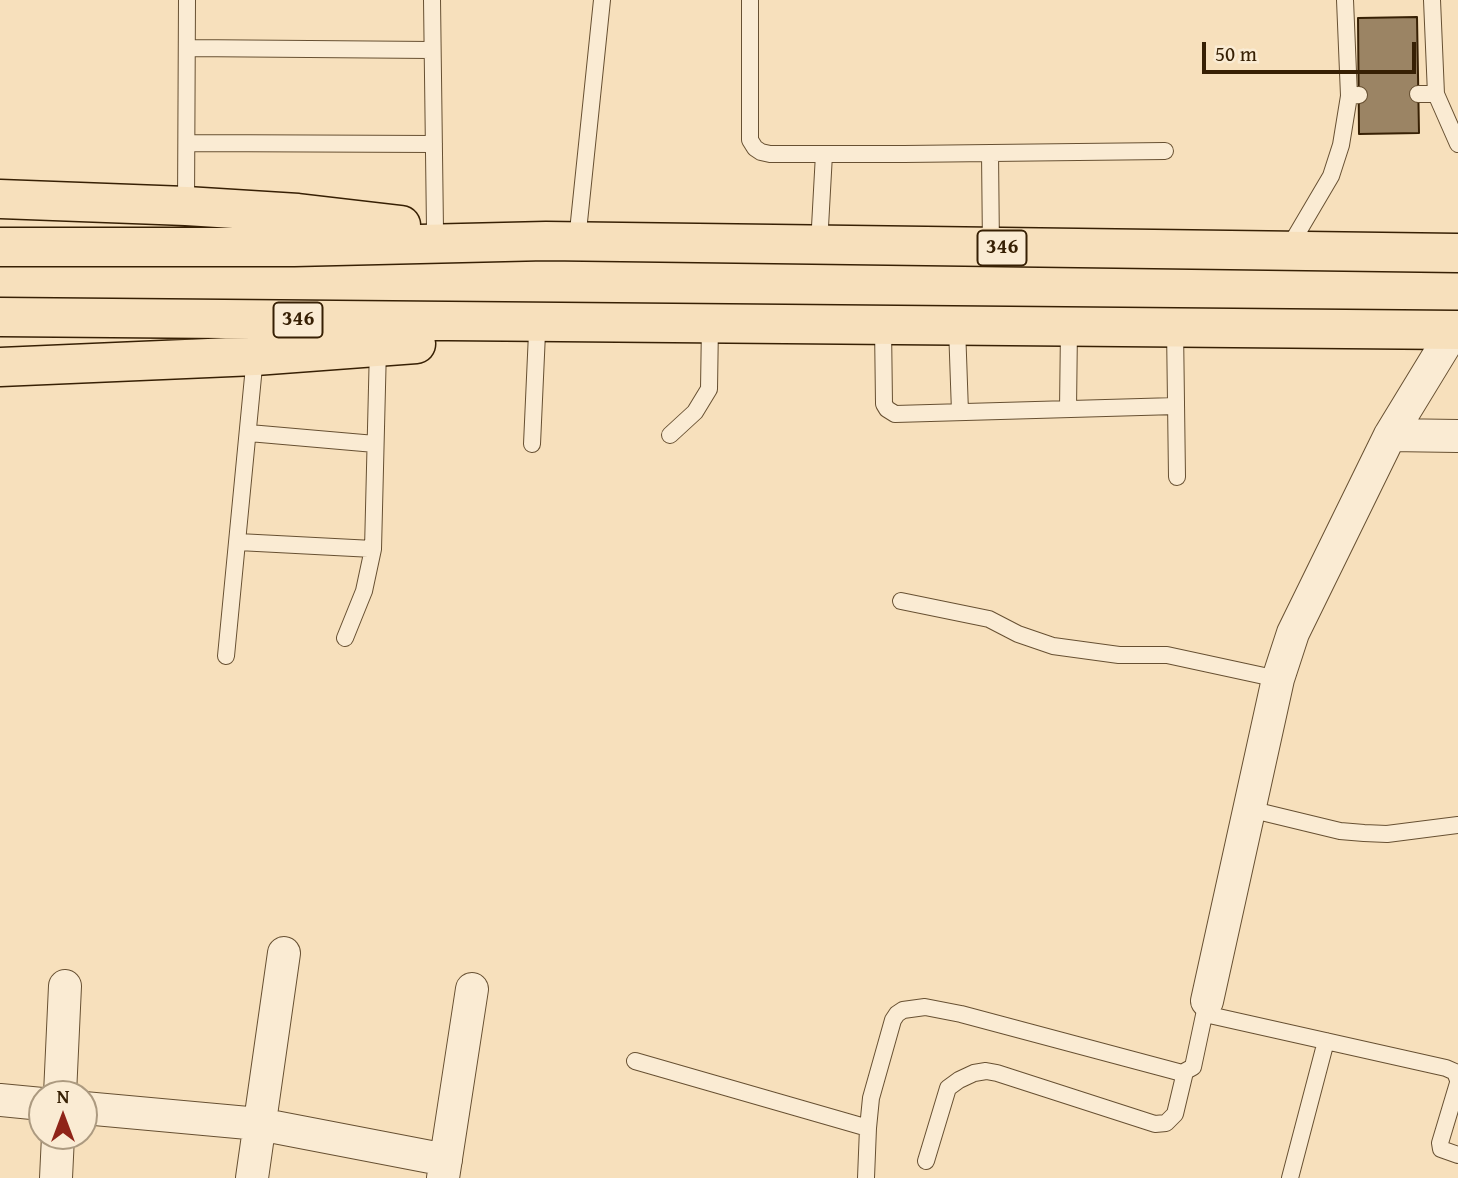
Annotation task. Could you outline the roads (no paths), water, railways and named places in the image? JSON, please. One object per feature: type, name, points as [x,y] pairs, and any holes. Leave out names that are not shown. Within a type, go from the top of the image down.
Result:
[{"type":"main road","points":[[0,199],[298,213],[561,241]]},
{"type":"main road","name":"346","points":[[0,247],[294,247],[561,241],[1458,253]]},
{"type":"main road","name":"346","points":[[0,317],[1456,330]]},
{"type":"main road","points":[[0,367],[256,356],[378,347],[537,333],[596,323]]},
{"type":"street","points":[[1206,1007],[1279,679],[1298,622],[1390,435],[1456,330]]},
{"type":"street","points":[[1390,435],[1458,436]]},
{"type":"street","points":[[252,1178],[284,953]]},
{"type":"street","points":[[61,1080],[65,986]]},
{"type":"street","points":[[98,1109],[259,1124],[444,1169],[472,989]]},
{"type":"street","points":[[0,1100],[28,1103]]},
{"type":"street","points":[[55,1178],[57,1150]]},
{"type":"lane","points":[[186,206],[187,0]]},
{"type":"lane","points":[[432,0],[435,229]]},
{"type":"lane","points":[[561,241],[602,0]]},
{"type":"lane","points":[[750,0],[750,140],[755,148],[770,155],[1165,151]]},
{"type":"lane","points":[[1287,251],[1331,176],[1354,96],[1345,0]]},
{"type":"lane","points":[[1432,0],[1436,94],[1458,144]]},
{"type":"lane","points":[[187,48],[431,50]]},
{"type":"lane","points":[[1418,94],[1436,94]]},
{"type":"lane","points":[[187,143],[434,144]]},
{"type":"lane","points":[[990,153],[991,248]]},
{"type":"lane","points":[[819,245],[824,155]]},
{"type":"lane","points":[[670,435],[695,412],[709,390],[710,324]]},
{"type":"lane","points":[[883,326],[884,404],[895,414],[1176,406]]},
{"type":"lane","points":[[957,327],[960,412]]},
{"type":"lane","points":[[1068,409],[1069,328]]},
{"type":"lane","points":[[1175,328],[1177,477]]},
{"type":"lane","points":[[533,444],[537,333]]},
{"type":"lane","points":[[345,638],[365,591],[373,549],[378,347]]},
{"type":"lane","points":[[226,656],[256,356]]},
{"type":"lane","points":[[249,433],[375,444]]},
{"type":"lane","points":[[238,542],[373,549]]},
{"type":"lane","points":[[901,601],[989,619],[1018,634],[1053,646],[1119,655],[1178,657],[1279,679]]},
{"type":"lane","points":[[1249,809],[1340,831],[1364,833],[1387,834],[1458,825]]},
{"type":"lane","points":[[866,1178],[871,1098],[893,1020],[897,1014],[912,1008],[925,1007],[961,1014],[1178,1073],[1193,1067],[1206,1007],[1326,1041],[1446,1068],[1455,1072],[1458,1082],[1440,1143],[1441,1149],[1458,1156]]},
{"type":"lane","points":[[1290,1178],[1326,1041]]},
{"type":"lane","points":[[635,1061],[868,1128]]},
{"type":"lane","points":[[926,1161],[948,1088],[974,1073],[997,1073],[1155,1124],[1166,1123],[1175,1114],[1185,1072]]}]
